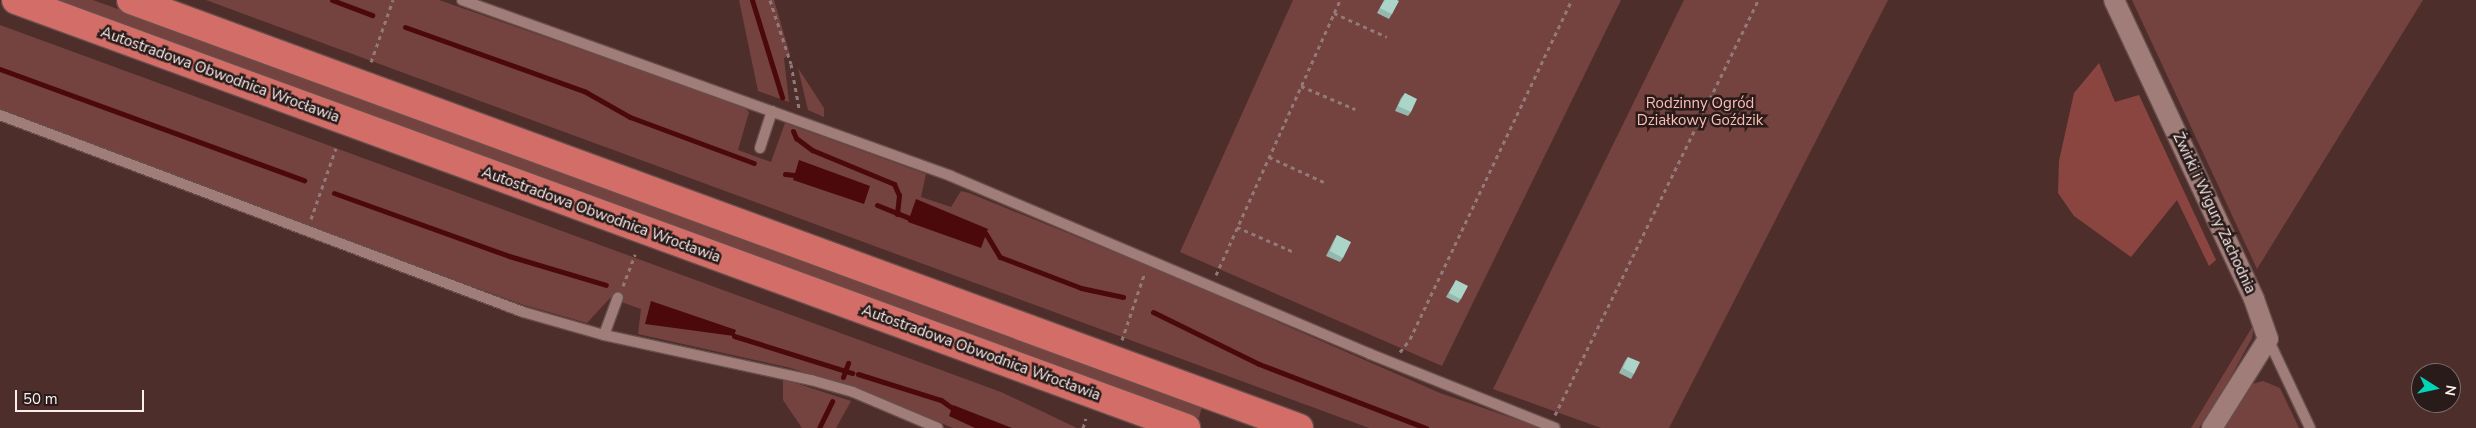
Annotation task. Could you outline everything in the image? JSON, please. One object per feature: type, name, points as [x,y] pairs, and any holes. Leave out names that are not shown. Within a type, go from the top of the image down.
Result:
[{"type":"highway","name":"Autostradowa Obwodnica Wrocławia","points":[[16,0],[1186,428]]},
{"type":"highway","points":[[132,0],[1299,428]]},
{"type":"street","name":"Żwirki i Wigury Zachodnia","points":[[2114,0],[2254,299],[2268,339]]},
{"type":"street","points":[[2212,428],[2268,339]]},
{"type":"lane","points":[[462,0],[951,176],[1370,354],[1555,428]]},
{"type":"lane","points":[[760,148],[772,111]]},
{"type":"lane","points":[[0,115],[523,312],[604,335],[811,380],[853,392],[938,428]]},
{"type":"lane","points":[[604,335],[618,297]]},
{"type":"lane","name":"Żwirki i Wigury Zachodnia","points":[[2268,339],[2310,428]]},
{"type":"path","points":[[371,62],[393,0]]},
{"type":"path","points":[[770,0],[791,64],[800,106],[797,119]]},
{"type":"path","points":[[1218,269],[1340,0]]},
{"type":"path","points":[[1402,348],[1410,339],[1572,0]]},
{"type":"path","points":[[1557,412],[1758,0]]},
{"type":"path","points":[[1334,13],[1387,37]]},
{"type":"path","points":[[1302,86],[1355,109]]},
{"type":"path","points":[[306,231],[336,148]]},
{"type":"path","points":[[1269,157],[1326,183]]},
{"type":"path","points":[[1237,227],[1292,251]]},
{"type":"path","points":[[618,297],[635,254]]},
{"type":"path","points":[[1122,340],[1150,260]]},
{"type":"path","points":[[1083,428],[1086,418]]},
{"type":"green space","points":[[58,0],[93,0],[305,77],[1202,406],[1199,418]]},
{"type":"green space","points":[[206,0],[439,0],[743,106],[749,112],[738,150],[771,162],[785,123],[926,174],[921,197],[951,207],[961,191],[969,193],[1171,275],[1440,393],[1541,428],[1369,428]]},
{"type":"green space","points":[[739,0],[774,0],[790,55],[784,58],[789,102],[758,91]]},
{"type":"green space","points":[[1293,0],[1621,0],[1442,366],[1180,252]]},
{"type":"green space","name":"Rodzinny Ogród Działkowy Goździk","points":[[1684,0],[1888,0],[1669,428],[1601,428],[1493,389]]},
{"type":"green space","points":[[2132,0],[2423,0],[2257,269]]},
{"type":"green space","points":[[0,25],[1001,392],[1077,428],[953,428],[887,401],[791,368],[638,334],[641,309],[610,298],[587,323],[524,305],[207,189],[0,109]]},
{"type":"green space","points":[[798,68],[824,108],[824,117],[808,110]]},
{"type":"green space","points":[[2254,324],[2252,338],[2228,382],[2199,428],[2191,428]]},
{"type":"green space","points":[[783,379],[851,401],[836,428],[802,428],[783,400]]},
{"type":"green space","points":[[2263,381],[2280,388],[2299,428],[2223,428],[2252,384]]},
{"type":"shaded area","points":[[2099,63],[2115,102],[2139,95],[2216,260],[2209,266],[2177,200],[2131,257],[2074,216],[2058,193],[2059,161],[2074,93]]},
{"type":"shaded area","points":[[799,160],[870,186],[864,204],[793,180]]},
{"type":"shaded area","points":[[916,199],[988,229],[981,248],[908,222]]},
{"type":"shaded area","points":[[651,301],[736,330],[734,336],[645,324]]},
{"type":"shaded area","points":[[953,405],[1012,428],[975,428],[949,416]]},
{"type":"building","points":[[1385,0],[1399,1],[1392,14],[1380,8]]},
{"type":"building","points":[[1405,93],[1417,99],[1411,112],[1398,106]]},
{"type":"building","points":[[1337,235],[1351,242],[1343,258],[1330,251]]},
{"type":"building","points":[[1456,280],[1468,286],[1461,299],[1449,293]]},
{"type":"building","points":[[1628,357],[1640,362],[1634,374],[1623,368]]},
{"type":"waterway","points":[[332,0],[372,15]]},
{"type":"waterway","points":[[752,0],[782,97]]},
{"type":"waterway","points":[[405,27],[584,91],[630,117],[754,163]]},
{"type":"waterway","points":[[0,69],[304,180]]},
{"type":"waterway","points":[[793,131],[796,138],[812,150],[894,184],[899,195],[897,214]]},
{"type":"waterway","points":[[785,174],[794,175]]},
{"type":"waterway","points":[[334,193],[509,256],[606,285]]},
{"type":"waterway","points":[[877,205],[909,218]]},
{"type":"waterway","points":[[986,234],[1000,257],[1081,288],[1123,297]]},
{"type":"waterway","points":[[1153,312],[1259,364],[1426,428]]},
{"type":"waterway","points":[[734,336],[852,373]]},
{"type":"waterway","points":[[843,377],[848,363]]},
{"type":"waterway","points":[[858,374],[941,400],[952,408]]},
{"type":"waterway","points":[[819,428],[832,401]]}]
